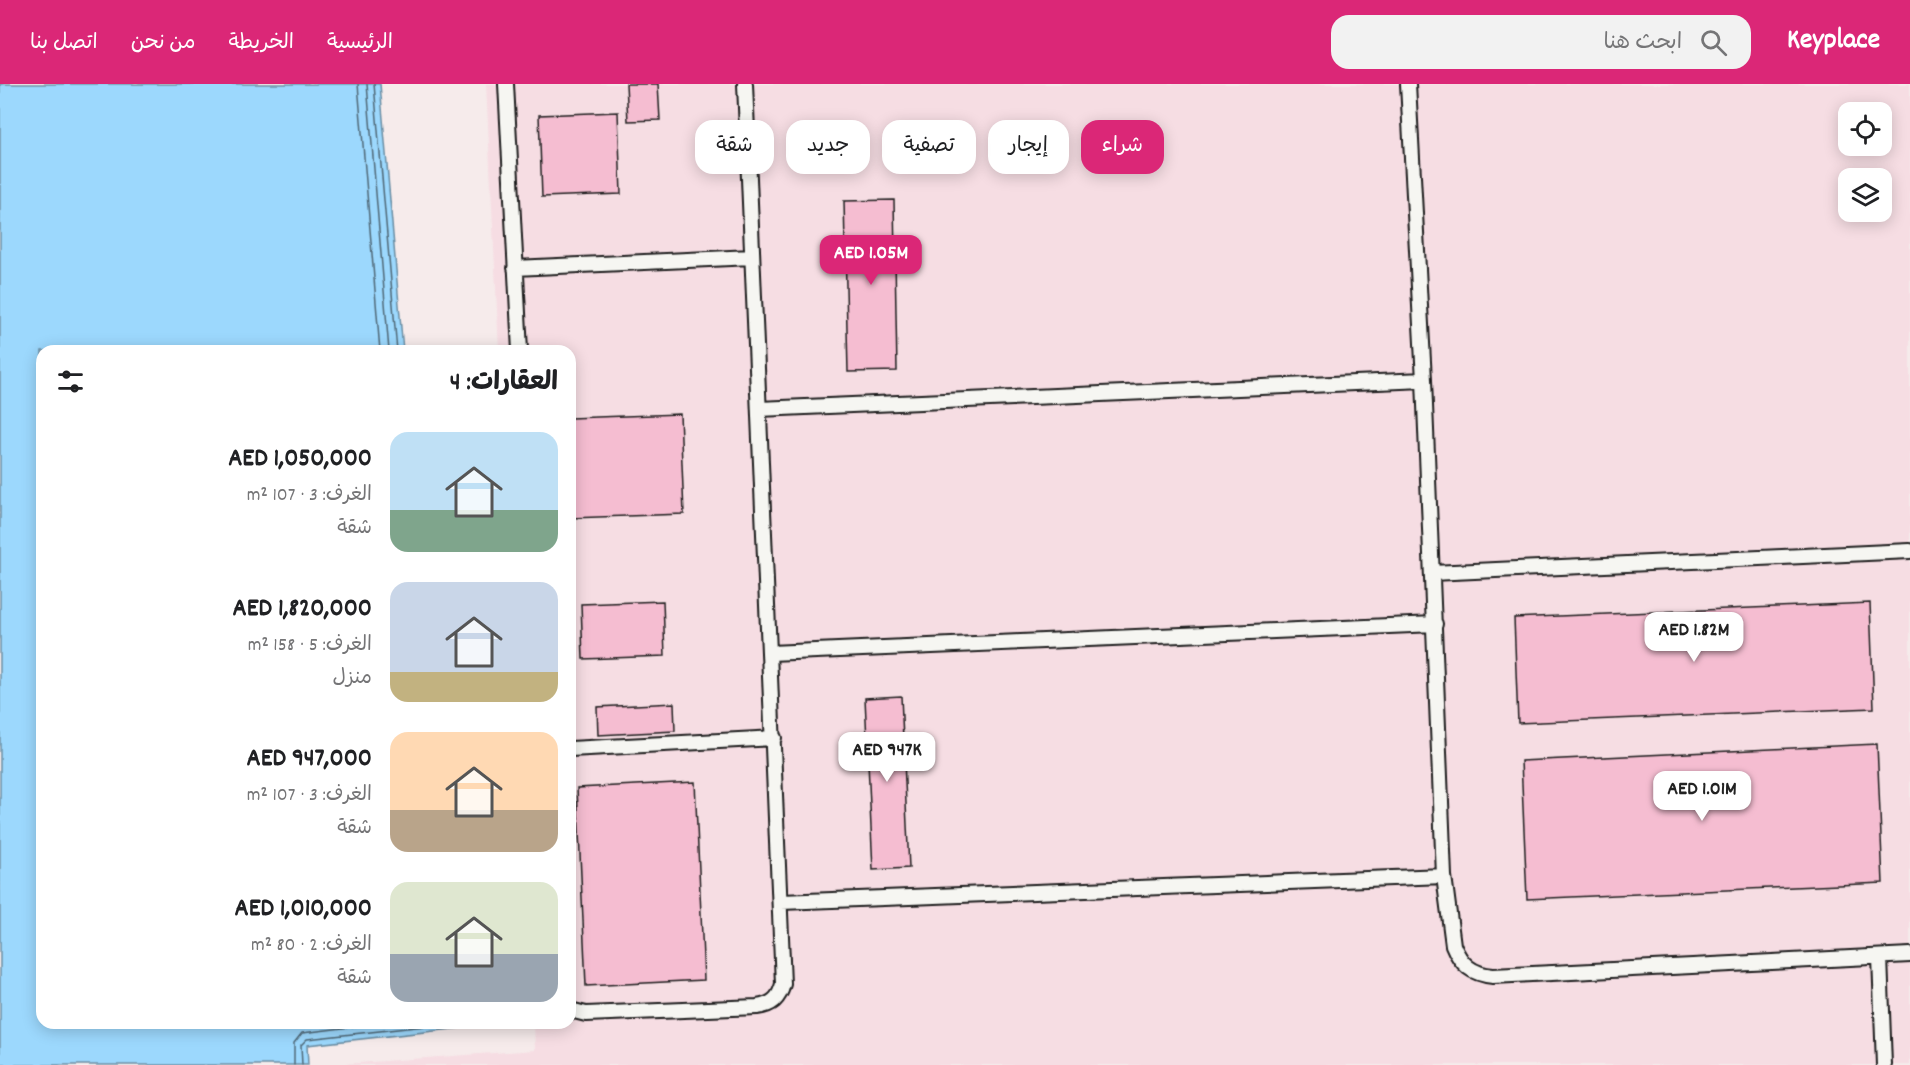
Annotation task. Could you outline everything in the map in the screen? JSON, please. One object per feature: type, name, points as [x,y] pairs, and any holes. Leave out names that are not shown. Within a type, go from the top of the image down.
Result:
[{"type":"lane","points":[[506,84],[520,345]]},
{"type":"lane","points":[[576,1012],[586,1014],[766,1006],[775,1001],[783,984],[745,84]]},
{"type":"lane","points":[[1408,84],[1424,380],[1444,876],[1453,945],[1457,955],[1463,964],[1482,975],[1910,955]]},
{"type":"lane","points":[[515,268],[752,257]]},
{"type":"lane","points":[[759,409],[1424,380]]},
{"type":"lane","points":[[1432,573],[1910,551]]},
{"type":"lane","points":[[770,653],[1435,624]]},
{"type":"lane","points":[[576,749],[774,738]]},
{"type":"lane","points":[[781,902],[1444,876]]},
{"type":"lane","points":[[1880,957],[1884,1065]]},
{"type":"shaded area","points":[[486,84],[1910,84],[1910,1065],[330,1065],[535,1050],[534,1029],[576,1029],[576,345],[499,345]]},
{"type":"water","points":[[0,84],[380,84],[402,345],[36,345],[36,1029],[452,1029],[307,1045],[308,1065],[0,1065]]},
{"type":"building","points":[[626,84],[658,84],[660,120],[628,121]]},
{"type":"building","points":[[618,112],[621,194],[542,197],[539,115]]},
{"type":"building","points":[[894,200],[897,371],[848,372],[844,201]]},
{"type":"building","points":[[680,414],[684,514],[576,518],[576,418]]},
{"type":"building","points":[[663,601],[665,656],[583,659],[581,604]]},
{"type":"building","points":[[1870,603],[1874,708],[1518,723],[1514,618]]},
{"type":"building","points":[[901,696],[909,868],[873,870],[865,698]]},
{"type":"building","points":[[674,703],[675,731],[598,735],[597,707]]},
{"type":"building","points":[[1877,744],[1883,883],[1527,899],[1521,761]]},
{"type":"building","points":[[695,782],[704,980],[586,986],[577,788]]}]
